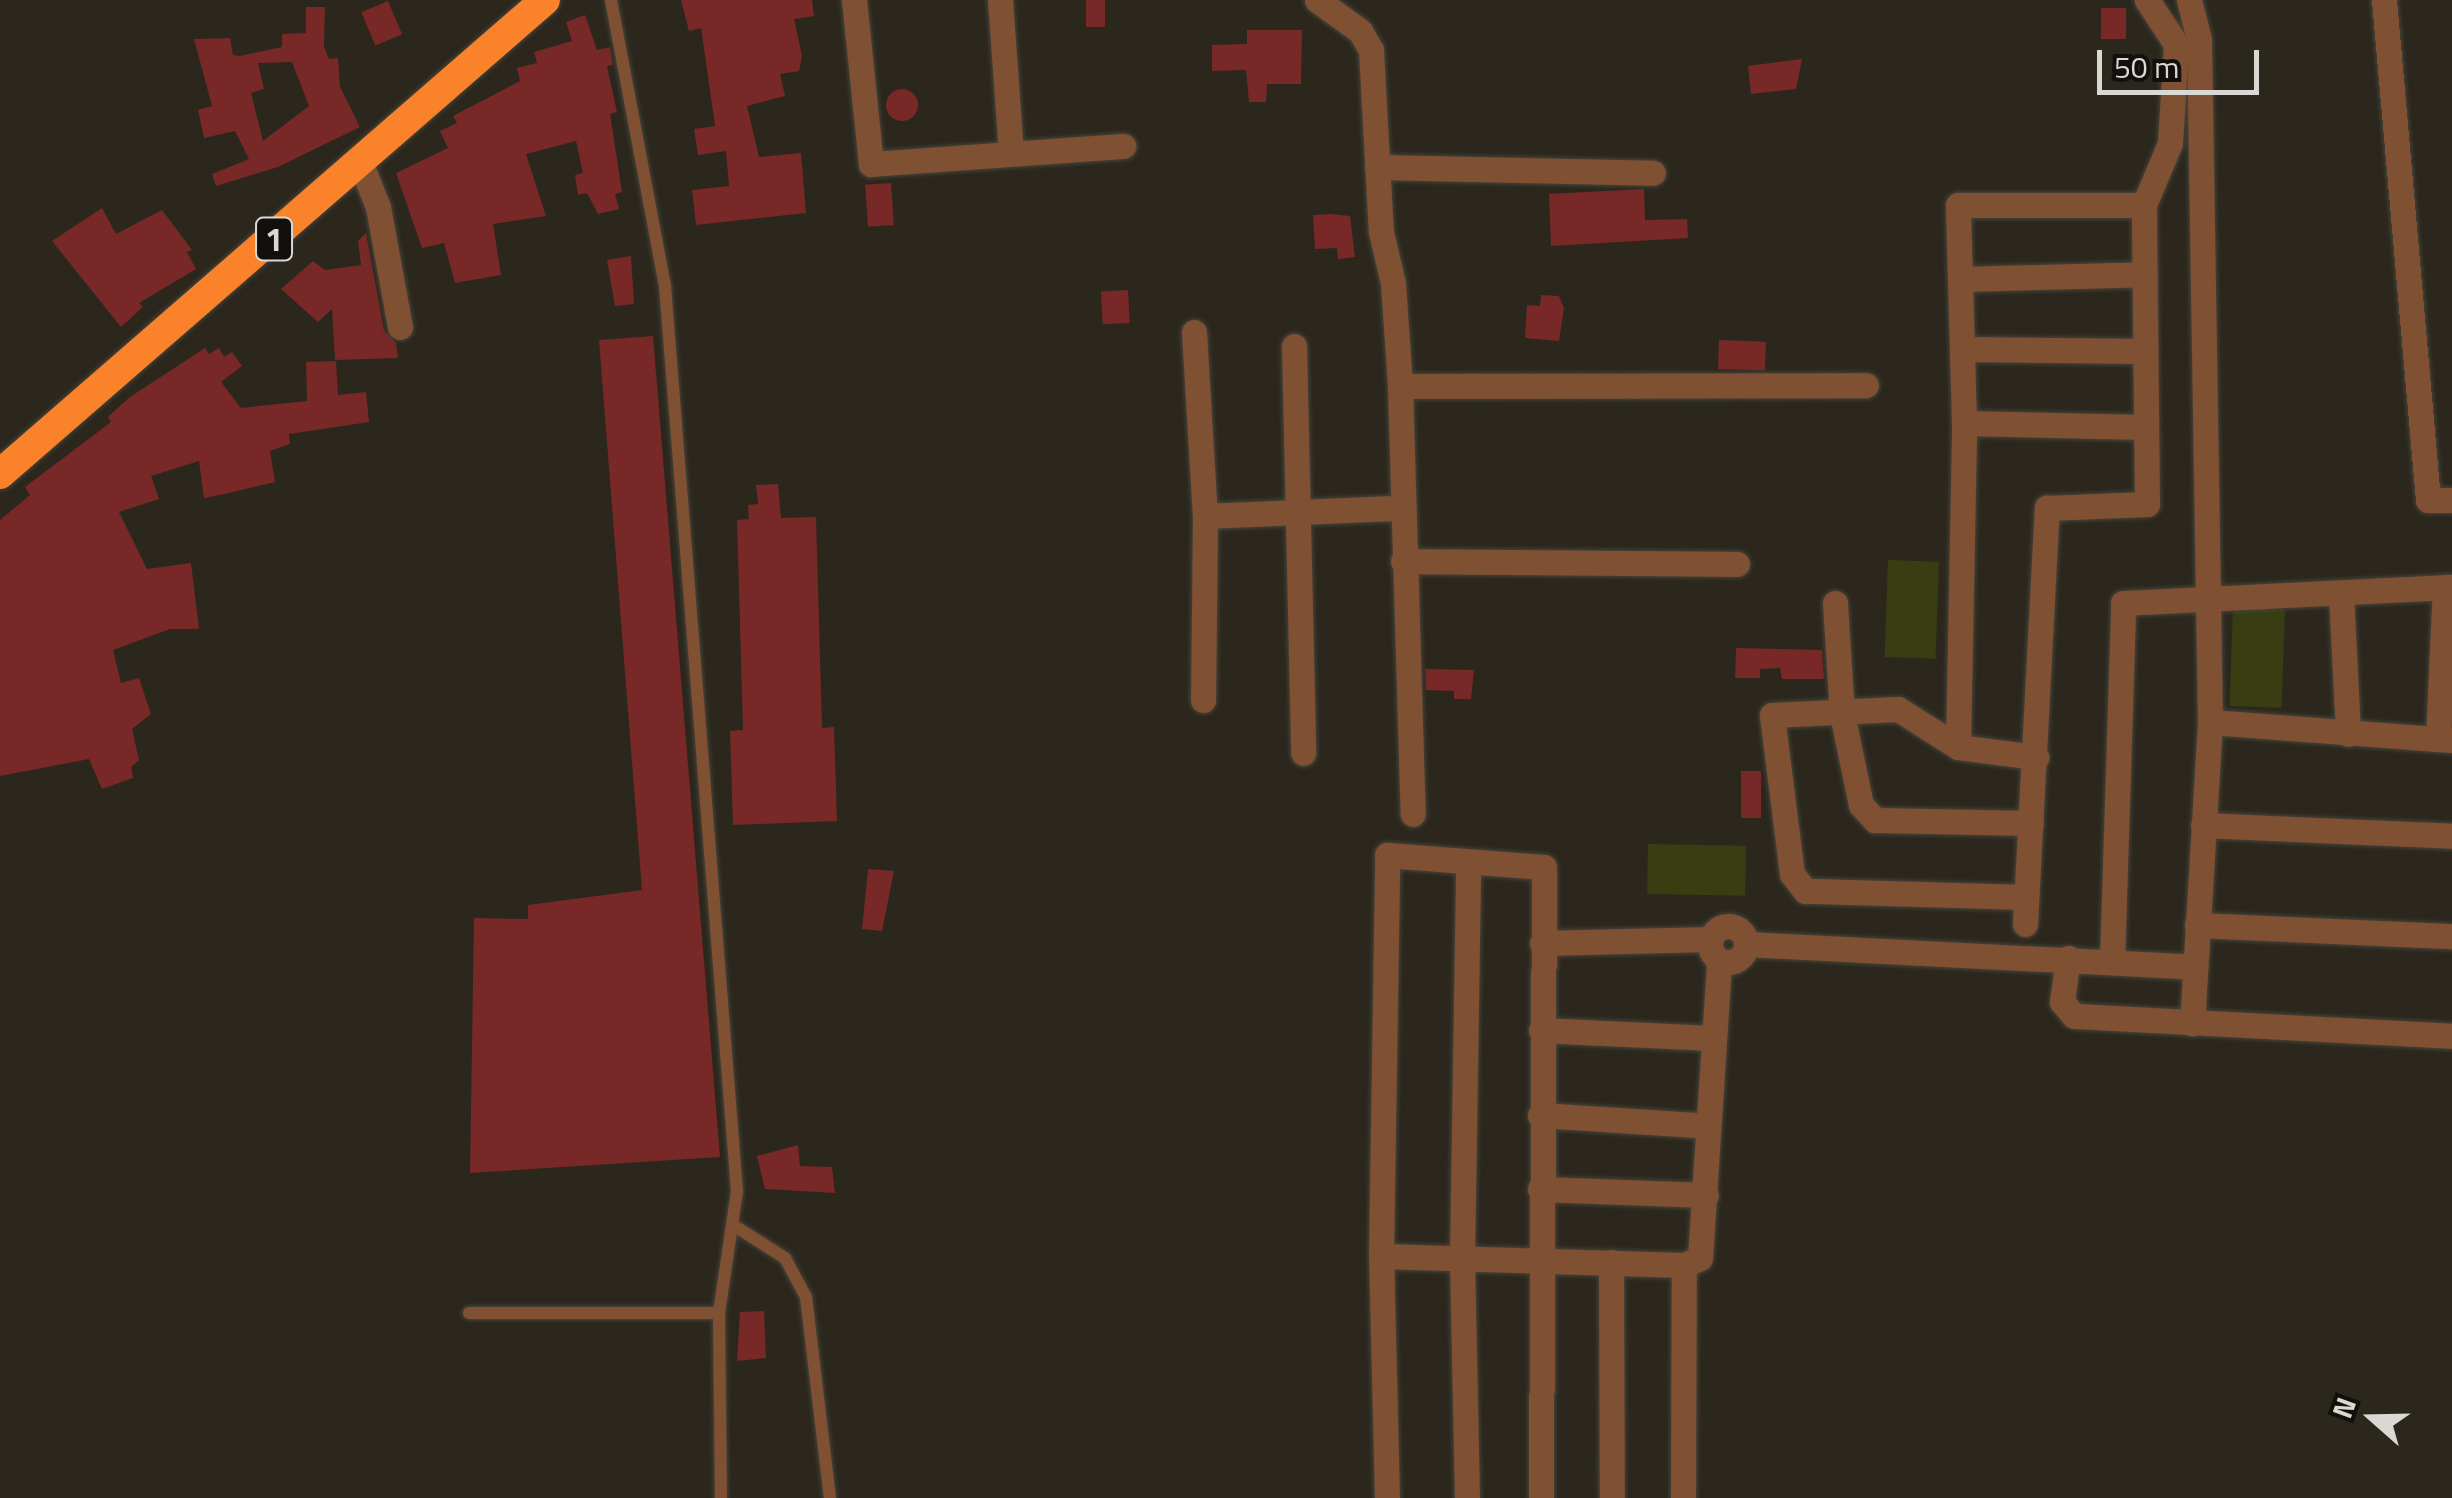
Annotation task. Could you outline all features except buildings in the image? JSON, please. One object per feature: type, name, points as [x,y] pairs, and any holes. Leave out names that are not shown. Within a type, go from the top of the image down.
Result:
[{"type":"highway","name":"1","points":[[0,474],[545,0]]},
{"type":"street","points":[[854,0],[871,164],[1123,146]]},
{"type":"street","points":[[1000,0],[1011,152]]},
{"type":"street","points":[[1317,0],[1360,31],[1372,50],[1377,167],[1400,386],[1399,508],[1413,814]]},
{"type":"street","points":[[2025,924],[2047,508],[2147,504],[2144,205],[2170,143],[2176,44],[2148,0]]},
{"type":"street","points":[[2189,0],[2200,39],[2210,722],[2192,1024]]},
{"type":"street","points":[[2384,0],[2428,500],[2452,500]]},
{"type":"street","points":[[360,162],[378,207],[400,327]]},
{"type":"street","points":[[1377,167],[1653,172]]},
{"type":"street","points":[[1958,748],[1964,424],[1958,205],[2144,205]]},
{"type":"street","points":[[1960,279],[2144,274]]},
{"type":"street","points":[[1194,332],[1205,516],[1204,700]]},
{"type":"street","points":[[1294,346],[1303,753]]},
{"type":"street","points":[[1962,350],[2143,352]]},
{"type":"street","points":[[1400,386],[1866,385]]},
{"type":"street","points":[[1964,424],[2145,426]]},
{"type":"street","points":[[1205,516],[1399,508]]},
{"type":"street","points":[[1402,561],[1737,564]]},
{"type":"street","points":[[2112,962],[2123,603],[2209,602],[2448,587],[2445,739],[2210,722]]},
{"type":"street","points":[[2341,594],[2348,734]]},
{"type":"street","points":[[1835,603],[1842,714],[1861,805],[1875,820],[2031,823]]},
{"type":"street","points":[[2026,897],[1805,891],[1792,874],[1772,715],[1898,709],[1958,748],[2036,757]]},
{"type":"street","points":[[2203,825],[2452,836]]},
{"type":"street","points":[[1387,1498],[1381,1256],[1388,855],[1544,867],[1539,1262],[1542,1498]]},
{"type":"street","points":[[1468,862],[1462,1259],[1468,1498]]},
{"type":"street","points":[[2198,925],[2452,936]]},
{"type":"street","points":[[1381,1256],[1684,1265],[1700,1258],[1706,1195],[1714,950],[1730,926],[1746,944],[2195,967]]},
{"type":"street","points":[[1542,943],[1714,950]]},
{"type":"street","points":[[2068,958],[2062,1002],[2074,1016],[2452,1036]]},
{"type":"street","points":[[1541,1030],[1711,1038]]},
{"type":"street","points":[[1540,1116],[1708,1126]]},
{"type":"street","points":[[1540,1189],[1706,1195]]},
{"type":"street","points":[[1611,1262],[1612,1498]]},
{"type":"street","points":[[1683,1498],[1684,1265]]},
{"type":"lane","points":[[610,0],[665,286],[738,1191],[719,1313],[721,1498]]},
{"type":"lane","points":[[733,1225],[786,1258],[806,1297],[830,1498]]},
{"type":"lane","points":[[469,1312],[719,1313]]},
{"type":"green space","points":[[1888,560],[1939,562],[1936,659],[1885,657]]},
{"type":"green space","points":[[2233,608],[2285,610],[2282,708],[2230,706]]},
{"type":"green space","points":[[1648,844],[1746,846],[1745,896],[1647,894]]}]
